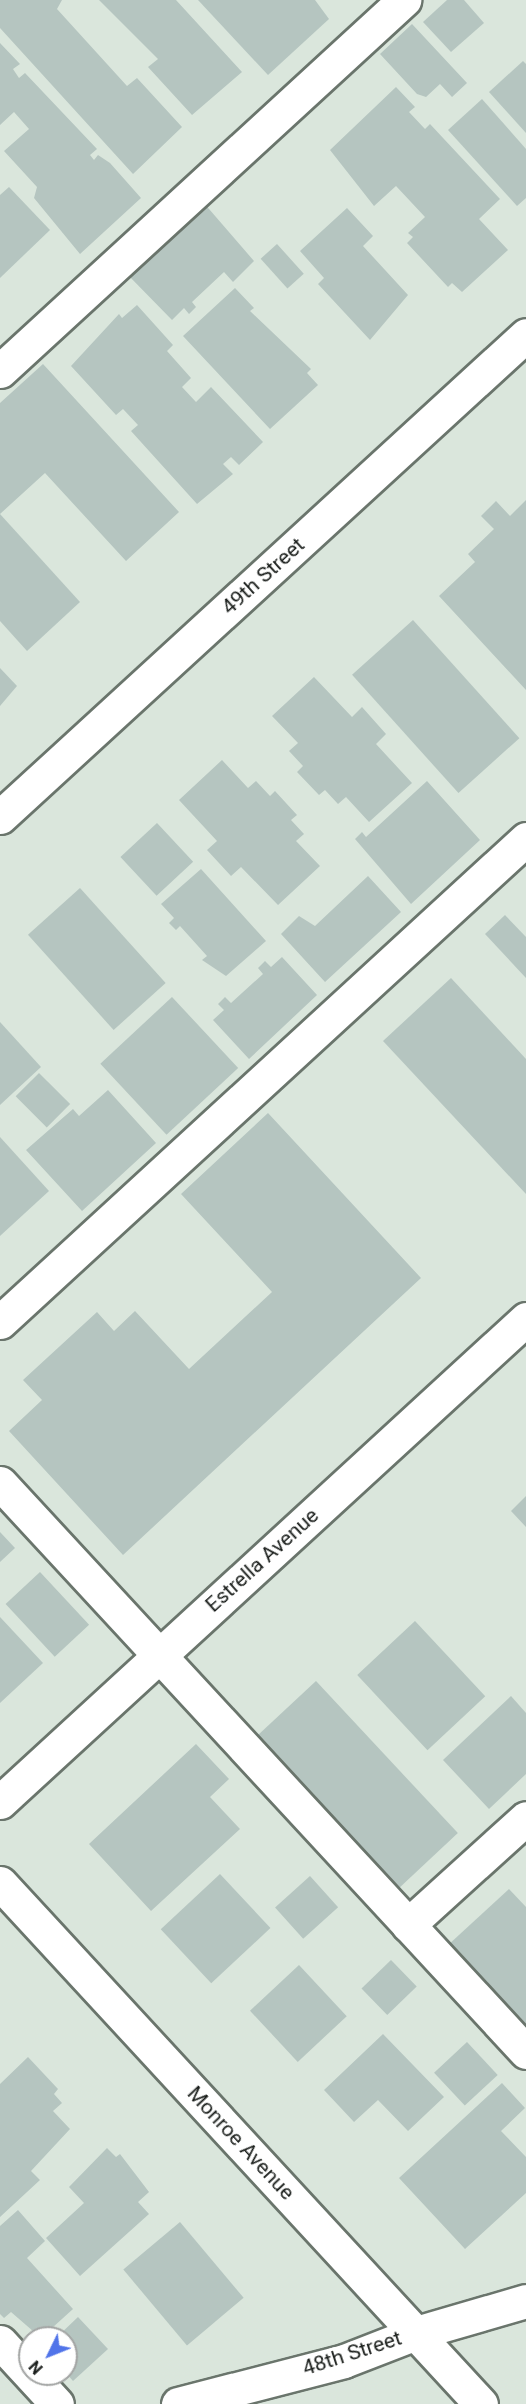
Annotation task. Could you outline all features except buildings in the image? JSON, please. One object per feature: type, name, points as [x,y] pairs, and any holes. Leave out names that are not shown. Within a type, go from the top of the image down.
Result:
[{"type":"street","points":[[0,370],[404,0]]},
{"type":"street","name":"49th Street","points":[[0,817],[526,335]]},
{"type":"street","points":[[0,1322],[526,839]]},
{"type":"street","name":"Estrella Avenue","points":[[0,1802],[157,1655],[526,1319]]},
{"type":"street","points":[[0,1484],[526,2052]]},
{"type":"street","points":[[408,1925],[526,1818]]},
{"type":"street","name":"Monroe Avenue","points":[[0,1883],[481,2404]]},
{"type":"street","name":"48th Street","points":[[178,2404],[344,2361],[416,2333],[526,2301]]},
{"type":"street","points":[[0,2342],[57,2404]]}]
